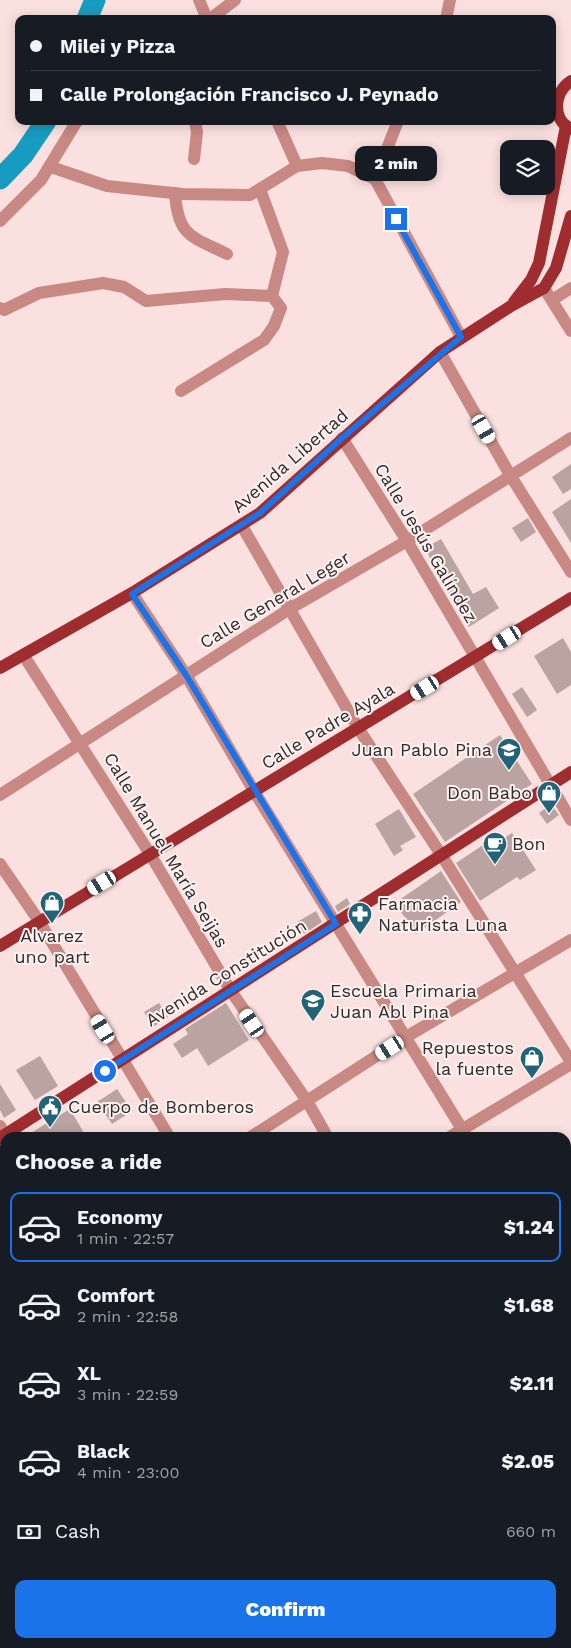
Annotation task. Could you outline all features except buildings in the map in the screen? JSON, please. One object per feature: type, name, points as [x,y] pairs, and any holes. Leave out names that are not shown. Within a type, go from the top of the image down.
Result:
[{"type":"main road","points":[[568,128],[558,114],[556,105],[562,88],[571,81]]},
{"type":"main road","name":"Avenida Libertad","points":[[511,306],[531,280],[539,263],[568,128]]},
{"type":"main road","points":[[544,288],[556,268],[571,216]]},
{"type":"main road","name":"Avenida Libertad","points":[[0,668],[132,594],[242,526],[260,513],[440,352],[511,306],[544,288]]},
{"type":"main road","name":"Calle Padre Ayala","points":[[0,946],[571,598]]},
{"type":"main road","name":"Avenida Constitución","points":[[6,1132],[231,991],[571,772]]},
{"type":"street","points":[[199,0],[213,15]]},
{"type":"street","points":[[217,15],[235,0]]},
{"type":"street","points":[[447,15],[450,0]]},
{"type":"street","points":[[0,221],[41,180],[51,167],[75,125]]},
{"type":"street","points":[[194,159],[196,125]]},
{"type":"street","points":[[279,125],[297,166]]},
{"type":"street","points":[[375,179],[396,125]]},
{"type":"street","points":[[51,167],[107,186],[175,193],[250,195],[297,166],[322,163],[348,166],[375,179],[461,337]]},
{"type":"street","points":[[181,391],[264,340],[274,326],[281,308],[272,296],[282,252],[260,189]]},
{"type":"street","points":[[175,193],[177,214],[186,233],[227,254]]},
{"type":"street","points":[[0,308],[4,310],[39,292],[102,283],[124,287],[146,301],[225,294],[272,296]]},
{"type":"street","points":[[544,288],[571,331]]},
{"type":"street","points":[[552,300],[571,288]]},
{"type":"street","points":[[440,352],[510,475],[571,572]]},
{"type":"street","name":"Calle Jesús Galíndez","points":[[342,438],[407,541],[571,820]]},
{"type":"street","name":"Calle General Leger","points":[[0,795],[291,608],[407,541],[571,438]]},
{"type":"street","points":[[242,526],[291,608],[358,728],[516,972],[571,1063],[457,1132]]},
{"type":"street","points":[[132,594],[186,675],[254,791],[462,1129]]},
{"type":"street","name":"Calle Manuel María Seijas","points":[[24,656],[150,854],[231,991],[306,1101],[324,1132]]},
{"type":"street","points":[[0,864],[39,921],[166,1132]]},
{"type":"street","points":[[258,1132],[406,1037],[571,940]]},
{"type":"waterway","points":[[89,15],[95,0]]},
{"type":"waterway","points":[[0,179],[23,155],[43,125]]},
{"type":"place","name":"Juan Pablo Pina","points":[[509,771]]},
{"type":"place","name":"Don Babo","points":[[549,814]]},
{"type":"place","name":"Bon","points":[[495,865]]},
{"type":"place","name":"Alvarez uno part","points":[[52,924]]},
{"type":"place","name":"Farmacia Naturista Luna","points":[[360,935]]},
{"type":"place","name":"Escuela Primaria Juan Abl Pina","points":[[313,1022]]},
{"type":"place","name":"Repuestos la fuente","points":[[532,1079]]},
{"type":"place","name":"Cuerpo de Bomberos","points":[[50,1128]]},
{"type":"route","points":[[105,1071],[336,924],[254,791],[186,675],[132,594],[260,513],[440,352],[461,337],[396,219]]}]
